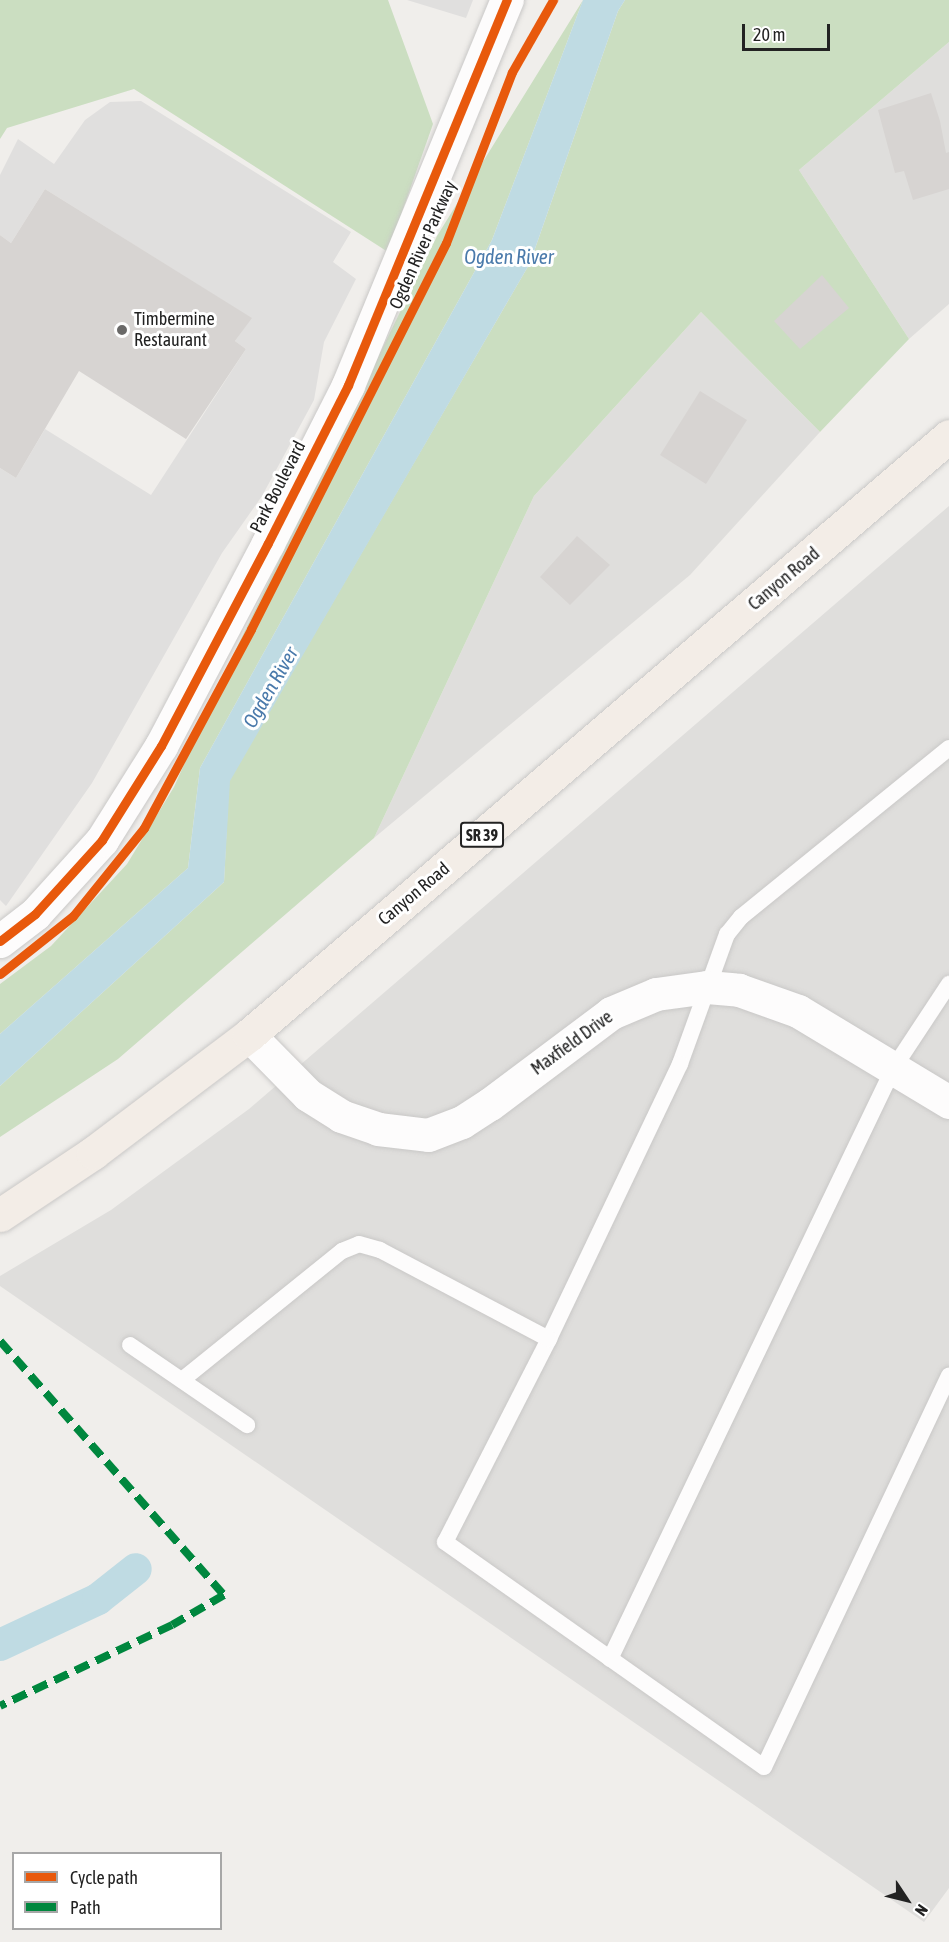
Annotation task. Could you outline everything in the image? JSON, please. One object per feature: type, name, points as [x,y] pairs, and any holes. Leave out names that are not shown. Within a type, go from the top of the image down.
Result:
[{"type":"main road","name":"Canyon Road","points":[[0,1215],[110,1141],[249,1035],[949,436]]},
{"type":"street","name":"Park Boulevard","points":[[0,941],[35,914],[102,840],[160,746],[268,543],[348,385],[507,0]]},
{"type":"street","name":"Maxfield Drive","points":[[249,1035],[308,1095],[341,1116],[378,1129],[428,1135],[462,1122],[490,1104],[611,1013],[656,994],[708,987],[739,990],[798,1011],[949,1102]]},
{"type":"lane","points":[[949,748],[741,917],[727,934],[680,1064],[549,1340],[445,1542],[764,1767],[949,1375]]},
{"type":"lane","points":[[610,1659],[893,1069],[949,984]]},
{"type":"lane","points":[[182,1380],[342,1251],[359,1244],[380,1250],[549,1340]]},
{"type":"lane","points":[[130,1345],[247,1425]]},
{"type":"shaded area","points":[[407,0],[473,0],[466,18]]},
{"type":"shaded area","points":[[949,42],[949,304],[909,339],[799,170]]},
{"type":"shaded area","points":[[141,101],[351,232],[333,262],[356,279],[324,342],[314,400],[262,496],[222,553],[92,783],[6,906],[0,900],[0,468],[16,478],[45,429],[151,495],[246,349],[235,341],[251,318],[45,189],[11,243],[0,235],[0,175],[18,139],[54,164],[85,120],[110,102]]},
{"type":"shaded area","points":[[701,312],[820,432],[690,575],[374,838],[534,496]]},
{"type":"shaded area","points":[[949,506],[949,1888],[924,1922],[0,1286],[0,1276],[111,1210],[249,1109]]},
{"type":"green space","points":[[0,0],[388,0],[433,124],[388,252],[134,89],[7,128],[0,139]]},
{"type":"green space","points":[[583,0],[492,240],[200,768],[188,868],[0,1034],[0,984],[51,946],[127,864],[174,787],[234,653],[437,236]]},
{"type":"green space","points":[[625,0],[949,0],[949,42],[799,170],[909,339],[820,432],[701,312],[534,496],[374,838],[118,1059],[0,1137],[0,1086],[224,882],[229,781],[530,263],[618,11]]},
{"type":"water","name":"Ogden River","points":[[583,0],[625,0],[618,11],[530,263],[230,781],[224,882],[0,1086],[0,1034],[188,868],[200,768],[492,240]]},
{"type":"building","points":[[931,93],[940,121],[946,153],[949,152],[949,189],[913,200],[904,171],[895,173],[878,110]]},
{"type":"building","name":"Timbermine Restaurant","points":[[45,189],[252,318],[235,341],[246,349],[186,439],[79,371],[16,478],[0,468],[0,235],[11,243]]},
{"type":"building","points":[[822,275],[849,308],[800,349],[774,321]]},
{"type":"building","points":[[700,391],[747,420],[706,484],[660,455]]},
{"type":"building","points":[[577,536],[610,565],[570,605],[540,577]]},
{"type":"waterway","points":[[0,1645],[98,1599],[136,1569]]},
{"type":"marked path","points":[[0,1341],[224,1595],[172,1625],[0,1706]]},
{"type":"cycle path","name":"Ogden River Parkway","points":[[0,941],[35,914],[102,840],[161,746],[348,385],[507,0]]},
{"type":"cycle path","name":"Ogden River Parkway","points":[[0,974],[73,916],[144,828],[251,629],[446,243],[512,72],[553,0]]},
{"type":"place","name":"Timbermine Restaurant","points":[[122,330]]}]
